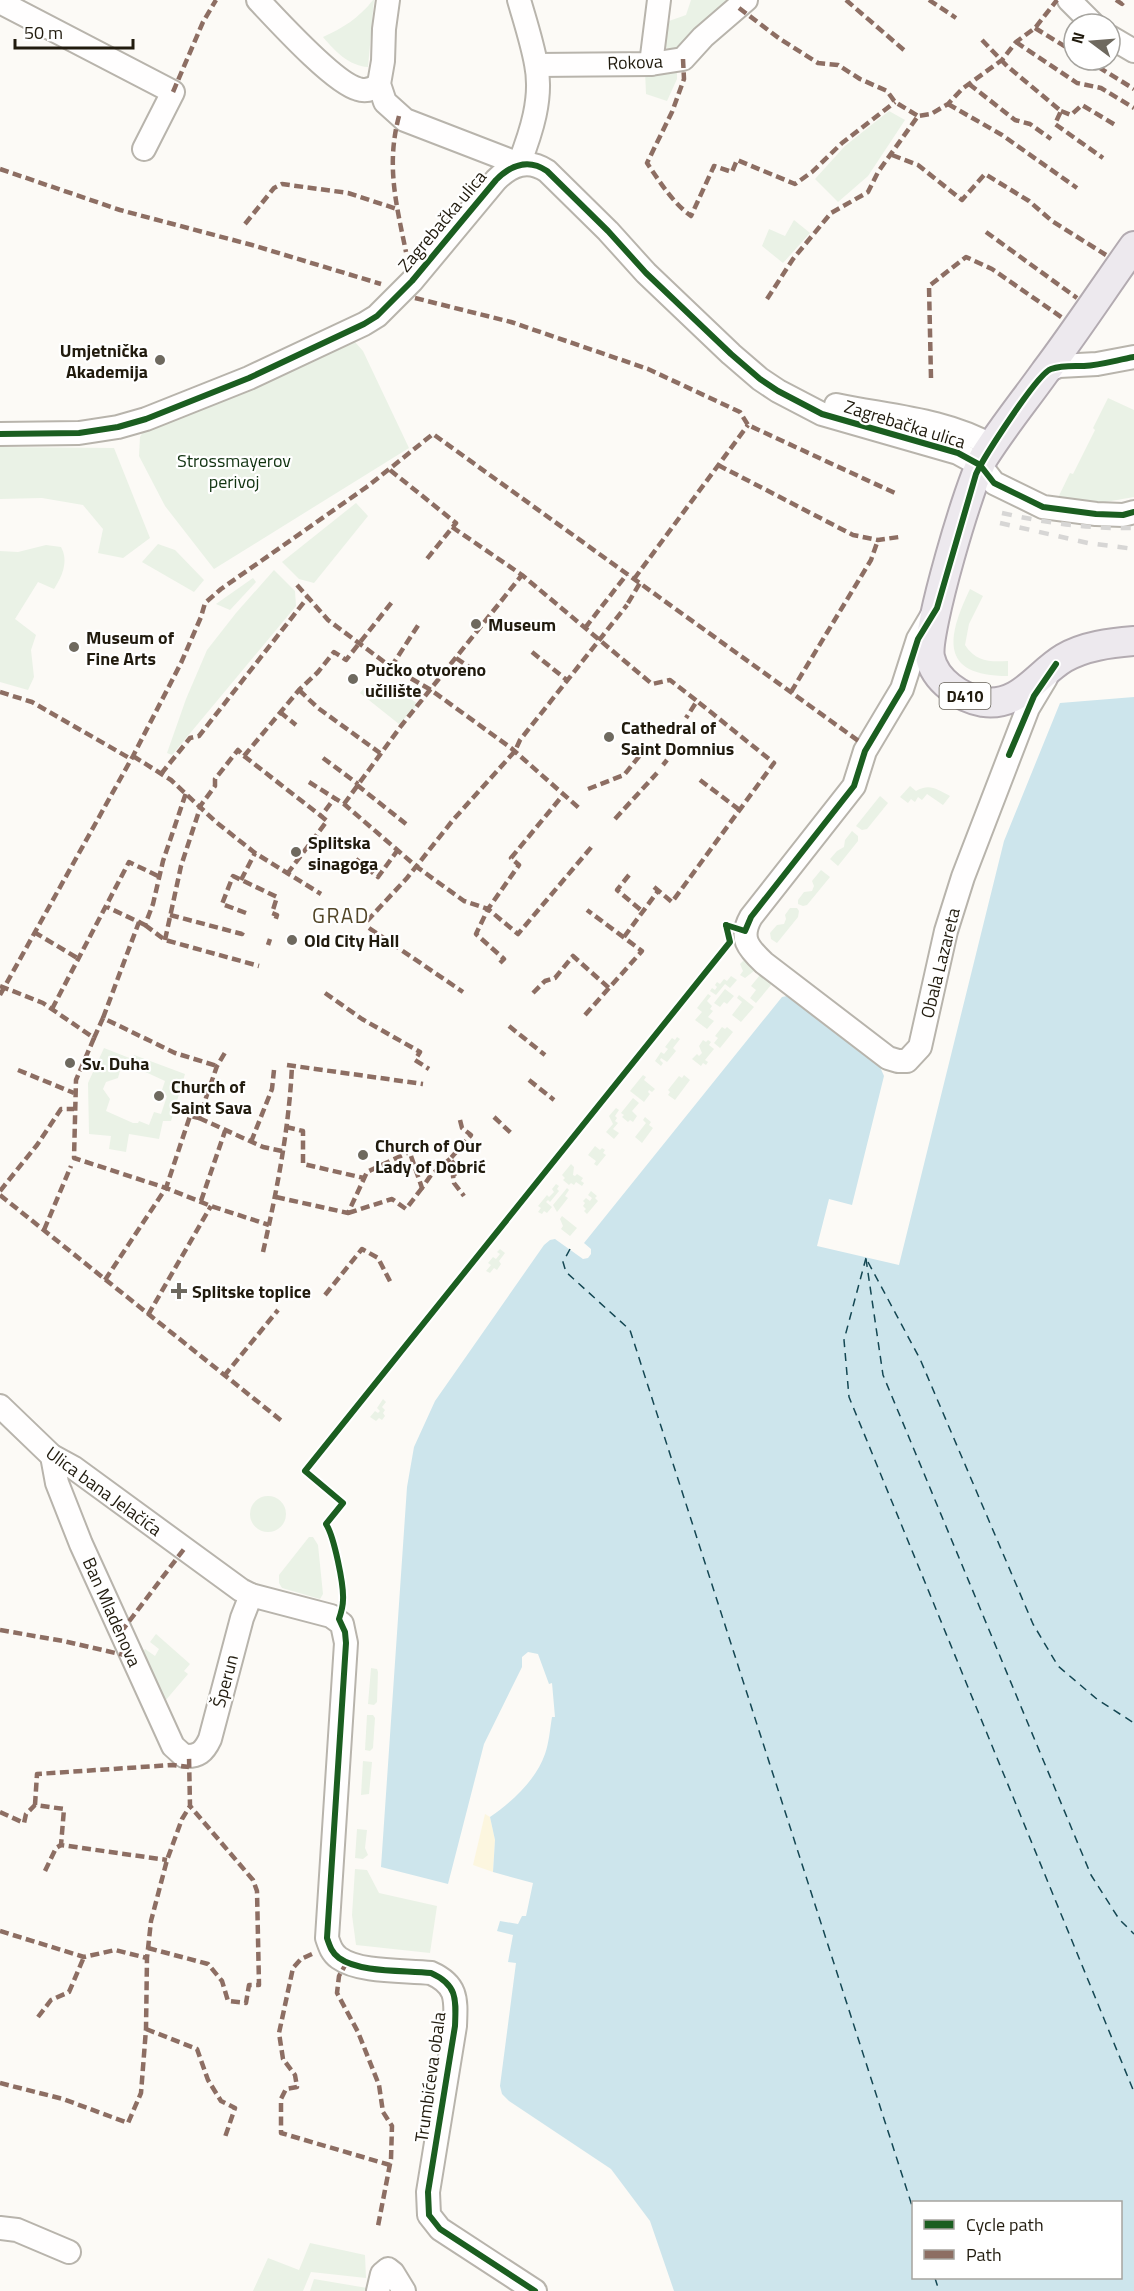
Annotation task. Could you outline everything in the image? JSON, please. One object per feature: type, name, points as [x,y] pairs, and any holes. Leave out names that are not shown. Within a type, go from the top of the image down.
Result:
[{"type":"main road","name":"D410","points":[[1134,246],[986,455],[970,494],[937,608],[930,643],[933,667],[944,681],[966,696],[988,702],[1014,697],[1032,686],[1056,664],[1071,655],[1092,647],[1134,641]]},
{"type":"street","points":[[258,0],[317,60],[351,87],[369,90],[379,84]]},
{"type":"street","points":[[388,0],[379,84],[385,102],[405,120],[519,164],[534,120],[537,99],[537,65],[519,0]]},
{"type":"street","points":[[651,64],[660,0]]},
{"type":"street","name":"Rokova","points":[[537,65],[651,64],[683,59],[703,37],[746,0]]},
{"type":"street","points":[[1069,0],[1081,12]]},
{"type":"street","points":[[0,2],[173,92],[144,149]]},
{"type":"street","name":"Zagrebačka ulica","points":[[5,432],[64,434],[94,432],[146,419],[249,378],[364,324],[376,316],[412,281],[503,173],[519,164],[534,164],[547,171],[608,231],[646,273],[731,354],[768,385],[822,414],[943,447],[986,455]]},
{"type":"street","points":[[1046,371],[1059,366],[1097,364],[1134,357]]},
{"type":"street","points":[[986,455],[994,483],[1043,507],[1096,514],[1134,512]]},
{"type":"street","name":"Obala Lazareta","points":[[937,608],[918,639],[902,689],[867,747],[854,786],[751,917],[745,931],[746,945],[757,957],[878,1052],[898,1061],[908,1061],[913,1058],[922,1041],[946,931],[973,849],[1028,708],[1040,685],[1056,664]]},
{"type":"street","name":"Ulica bana Jelačića","points":[[0,1406],[52,1456],[74,1468],[251,1595],[339,1619]]},
{"type":"street","name":"Ban Mladenova","points":[[52,1456],[57,1483],[81,1544],[173,1746],[178,1752],[189,1756]]},
{"type":"street","name":"Šperun","points":[[189,1756],[201,1754],[210,1739],[242,1618],[251,1595]]},
{"type":"street","name":"Trumbićeva obala","points":[[339,1619],[345,1632],[346,1643],[327,1938],[331,1950],[338,1957],[354,1965],[431,1973],[451,1987],[456,2002],[454,2026],[428,2192],[429,2215],[440,2229],[535,2291]]},
{"type":"street","points":[[0,2228],[17,2230],[69,2252]]},
{"type":"street","points":[[378,2291],[382,2274],[387,2269],[393,2273],[404,2291]]},
{"type":"green space","points":[[373,0],[368,67],[349,61],[323,37],[350,22]]},
{"type":"green space","points":[[691,0],[725,0],[732,5],[684,53],[664,47],[669,21],[686,15]]},
{"type":"green space","points":[[677,67],[677,79],[667,101],[646,94],[645,70]]},
{"type":"green space","points":[[889,111],[905,120],[868,176],[838,202],[815,179],[845,146]]},
{"type":"green space","points":[[794,220],[810,233],[783,263],[762,246],[769,229],[785,236]]},
{"type":"green space","name":"Strossmayerov perivoj","points":[[346,342],[355,342],[363,351],[409,448],[214,569],[165,506],[139,456],[140,437],[146,426]]},
{"type":"green space","points":[[1108,398],[1134,410],[1134,497],[1100,503],[1055,504],[1095,430],[1093,428]]},
{"type":"green space","points":[[0,447],[114,448],[150,538],[123,558],[98,553],[103,529],[83,505],[42,498],[0,499]]},
{"type":"green space","points":[[356,503],[368,516],[314,583],[299,579],[282,562]]},
{"type":"green space","points":[[158,544],[175,550],[204,580],[194,592],[142,562]]},
{"type":"green space","points":[[46,545],[61,547],[64,558],[62,574],[54,589],[38,582],[15,619],[36,635],[31,650],[34,677],[28,690],[0,682],[0,551],[18,552]]},
{"type":"green space","points":[[274,570],[295,591],[296,606],[172,755],[167,753],[186,699],[207,650]]},
{"type":"green space","points":[[253,578],[256,582],[230,610],[216,604]]},
{"type":"green space","points":[[970,589],[983,596],[969,624],[965,645],[974,655],[984,660],[1008,661],[1008,676],[986,674],[970,669],[960,661],[954,650],[957,623]]},
{"type":"green space","points":[[378,682],[387,689],[390,684],[418,704],[399,724],[360,693],[364,688],[367,691],[372,685],[375,687]]},
{"type":"green space","points":[[910,786],[916,791],[925,787],[933,788],[950,796],[943,805],[927,794],[922,800],[918,797],[915,802],[911,799],[908,803],[900,797]]},
{"type":"green space","points":[[880,796],[888,803],[867,829],[862,830],[856,826]]},
{"type":"green space","points":[[852,831],[858,836],[858,841],[838,866],[830,859],[844,847],[845,840]]},
{"type":"green space","points":[[821,870],[830,877],[807,905],[798,904],[804,892],[812,891],[814,886],[812,881]]},
{"type":"green space","points":[[790,908],[797,908],[798,917],[777,943],[771,939],[770,933],[777,925],[784,924],[785,915]]},
{"type":"green space","points":[[745,959],[756,963],[751,968],[754,971],[745,978],[740,975],[743,971],[740,964]]},
{"type":"green space","points":[[767,972],[776,979],[756,1003],[750,998],[756,990],[751,986],[760,975],[762,977]]},
{"type":"green space","points":[[731,976],[737,980],[730,988],[725,984],[716,995],[710,991],[712,988],[715,990],[717,982],[720,984],[724,979],[727,981]]},
{"type":"green space","points":[[725,989],[734,996],[727,1004],[724,1002],[720,1007],[714,1003]]},
{"type":"green space","points":[[708,994],[711,996],[707,1001],[713,1011],[708,1017],[714,1021],[707,1029],[695,1020],[702,1012],[697,1008]]},
{"type":"green space","points":[[739,995],[754,1007],[741,1022],[732,1015],[742,1002],[737,998]]},
{"type":"green space","points":[[722,1027],[725,1029],[727,1027],[733,1032],[720,1048],[714,1043],[718,1038],[715,1036]]},
{"type":"green space","points":[[677,1037],[680,1039],[673,1048],[676,1051],[667,1062],[661,1058],[663,1063],[661,1066],[655,1061],[661,1052],[664,1054],[668,1049],[665,1047],[672,1038],[675,1040]]},
{"type":"green space","points":[[703,1040],[711,1042],[709,1045],[714,1049],[705,1060],[708,1062],[706,1065],[703,1063],[701,1066],[692,1059],[702,1053],[699,1046]]},
{"type":"green space","points":[[104,1048],[132,1059],[134,1055],[185,1074],[171,1121],[163,1121],[159,1139],[129,1134],[126,1152],[109,1149],[111,1136],[89,1134],[88,1083]],"holes":[[[121,1067],[134,1071],[139,1069],[165,1081],[161,1093],[167,1096],[161,1114],[154,1112],[149,1125],[139,1121],[133,1123],[106,1111],[110,1099],[103,1089],[106,1082],[118,1078]]]},
{"type":"green space","points":[[643,1075],[646,1077],[644,1080],[655,1089],[652,1092],[649,1090],[650,1094],[644,1102],[630,1091]]},
{"type":"green space","points":[[684,1075],[690,1080],[675,1100],[668,1095],[670,1092],[668,1090],[679,1076],[682,1078]]},
{"type":"green space","points":[[633,1098],[639,1103],[632,1111],[637,1116],[633,1122],[630,1120],[628,1122],[621,1113]]},
{"type":"green space","points":[[616,1108],[619,1110],[615,1121],[618,1123],[613,1129],[619,1133],[614,1139],[606,1132],[613,1124],[609,1116]]},
{"type":"green space","points":[[645,1117],[651,1122],[649,1125],[653,1128],[642,1143],[635,1137],[646,1123],[643,1120]]},
{"type":"green space","points":[[595,1146],[600,1150],[602,1148],[605,1150],[603,1153],[606,1155],[597,1166],[594,1164],[596,1161],[588,1155]]},
{"type":"green space","points":[[571,1164],[574,1167],[573,1175],[577,1174],[583,1178],[582,1186],[576,1182],[574,1185],[571,1183],[569,1185],[563,1180],[565,1178],[562,1175]]},
{"type":"green space","points":[[556,1184],[559,1186],[557,1189],[559,1191],[550,1202],[548,1200],[546,1202],[552,1207],[547,1213],[538,1212],[541,1208],[538,1206],[547,1195],[549,1197],[554,1192],[552,1189]]},
{"type":"green space","points":[[567,1188],[569,1190],[565,1196],[568,1198],[557,1212],[553,1205]]},
{"type":"green space","points":[[591,1191],[597,1196],[595,1198],[598,1201],[587,1214],[584,1211],[586,1209],[583,1201],[586,1198],[590,1201],[592,1198],[588,1195]]},
{"type":"green space","points":[[562,1216],[577,1228],[570,1236],[561,1229]]},
{"type":"green space","points":[[500,1249],[505,1253],[499,1261],[501,1264],[497,1270],[494,1268],[490,1273],[486,1271],[491,1265],[488,1263],[500,1254],[497,1252]]},
{"type":"green space","points":[[383,1399],[386,1402],[382,1407],[385,1410],[383,1413],[385,1416],[382,1420],[379,1418],[376,1421],[370,1417],[375,1411],[378,1413],[380,1411],[377,1408]]},
{"type":"green space","points":[[268,1496],[281,1501],[286,1514],[281,1527],[268,1532],[255,1527],[250,1514],[255,1501]]},
{"type":"green space","points":[[309,1537],[313,1537],[318,1545],[323,1594],[320,1599],[282,1588],[279,1583],[279,1575]]},
{"type":"green space","points":[[156,1634],[190,1664],[184,1671],[188,1674],[165,1701],[140,1655],[145,1649],[155,1656],[159,1649],[150,1642]]},
{"type":"green space","points":[[371,1668],[377,1669],[378,1672],[377,1702],[374,1705],[368,1704]]},
{"type":"green space","points":[[367,1715],[373,1715],[375,1718],[373,1748],[370,1751],[365,1750]]},
{"type":"green space","points":[[363,1761],[372,1762],[369,1794],[361,1795]]},
{"type":"green space","points":[[357,1829],[367,1830],[365,1848],[368,1855],[363,1859],[355,1858]]},
{"type":"green space","points":[[355,1869],[367,1870],[379,1893],[437,1906],[430,1953],[356,1945],[352,1915]]},
{"type":"green space","points":[[310,2243],[365,2255],[366,2278],[311,2272],[303,2291],[253,2291],[268,2258],[299,2270]]},
{"type":"green space","points":[[314,2279],[373,2289],[373,2291],[310,2291]]},
{"type":"sand","points":[[485,1814],[490,1817],[495,1840],[493,1872],[473,1865]]},
{"type":"water","points":[[1134,697],[1134,2291],[674,2291],[650,2221],[611,2169],[509,2101],[502,2094],[500,2086],[516,1963],[508,1962],[513,1935],[497,1931],[500,1921],[518,1924],[522,1916],[526,1916],[533,1883],[493,1872],[495,1840],[490,1817],[515,1797],[536,1773],[546,1750],[552,1717],[555,1717],[552,1683],[549,1684],[538,1654],[528,1652],[522,1657],[522,1667],[484,1744],[448,1884],[381,1867],[407,1487],[414,1447],[435,1401],[544,1245],[555,1239],[583,1259],[588,1258],[591,1249],[584,1243],[782,997],[787,996],[880,1067],[884,1076],[852,1205],[829,1199],[817,1246],[899,1265],[1004,841],[1060,703]]},
{"type":"ferry route","points":[[570,1249],[563,1262],[566,1272],[630,1330],[912,2206]]},
{"type":"ferry route","points":[[866,1258],[844,1340],[849,1397],[1134,2092]]},
{"type":"ferry route","points":[[866,1259],[883,1375],[1091,1875],[1119,1919],[1134,1934]]},
{"type":"ferry route","points":[[868,1262],[920,1359],[1033,1624],[1058,1666],[1098,1700],[1134,1723]]},
{"type":"ferry route","points":[[935,2279],[939,2291]]},
{"type":"railway","points":[[1002,513],[1068,525],[1134,528]]},
{"type":"railway","points":[[1000,523],[1088,543],[1134,549]]},
{"type":"marked path","points":[[173,92],[203,22],[216,0]]},
{"type":"marked path","points":[[846,0],[905,51]]},
{"type":"marked path","points":[[929,0],[956,18]]},
{"type":"marked path","points":[[767,299],[793,259],[831,213],[868,192],[878,172],[918,116],[931,114],[948,104],[962,89],[1002,60],[1016,42],[1035,28],[1057,0]]},
{"type":"marked path","points":[[1116,0],[1122,4],[1125,0]]},
{"type":"marked path","points":[[739,8],[780,39],[818,63],[838,65],[860,79],[887,91],[895,102],[918,116]]},
{"type":"marked path","points":[[1035,28],[1062,45]]},
{"type":"marked path","points":[[982,40],[1007,66],[1061,111],[1055,124],[1103,158]]},
{"type":"marked path","points":[[1016,42],[1077,83],[1101,88],[1134,108]]},
{"type":"marked path","points":[[683,59],[684,79],[672,112],[647,163],[672,198],[691,216],[714,166],[732,172],[737,160],[795,184],[812,172],[842,143],[895,102]]},
{"type":"marked path","points":[[1106,72],[1134,89]]},
{"type":"marked path","points":[[969,84],[1015,120],[1030,124],[1051,139]]},
{"type":"marked path","points":[[948,104],[1002,135],[1077,188]]},
{"type":"marked path","points":[[1061,111],[1071,115],[1082,105],[1117,126]]},
{"type":"marked path","points":[[399,116],[393,151],[393,168],[396,200],[406,252]]},
{"type":"marked path","points":[[892,155],[918,165],[962,200],[985,174],[1029,201],[1052,221],[1106,255]]},
{"type":"marked path","points":[[0,169],[120,210],[252,245],[381,284]]},
{"type":"marked path","points":[[245,224],[274,188],[282,184],[348,193],[397,209]]},
{"type":"marked path","points":[[986,232],[1077,298]]},
{"type":"marked path","points":[[931,378],[929,286],[966,257],[992,269],[1064,319]]},
{"type":"marked path","points":[[415,298],[511,322],[648,369],[740,412],[748,425],[897,494]]},
{"type":"marked path","points":[[634,579],[748,425]]},
{"type":"marked path","points":[[0,995],[133,756],[181,663],[205,603],[221,589],[368,486],[433,434],[860,742]]},
{"type":"marked path","points":[[718,465],[853,535],[878,540],[899,537]]},
{"type":"marked path","points":[[390,470],[456,523],[426,560]]},
{"type":"marked path","points":[[452,527],[522,575],[652,684],[670,680],[697,701],[686,718]]},
{"type":"marked path","points":[[791,692],[871,560],[878,540]]},
{"type":"marked path","points":[[585,628],[627,574]]},
{"type":"marked path","points":[[344,804],[401,726],[522,575]]},
{"type":"marked path","points":[[628,603],[640,583]]},
{"type":"marked path","points":[[297,585],[328,620],[391,667],[431,690],[511,748],[579,808]]},
{"type":"marked path","points":[[161,774],[190,738],[199,736],[308,597]]},
{"type":"marked path","points":[[165,940],[181,866],[201,805],[215,786],[215,779],[238,750],[244,756],[334,652],[346,660],[392,602]]},
{"type":"marked path","points":[[367,921],[407,878],[453,820],[515,751],[520,740],[627,605]]},
{"type":"marked path","points":[[391,667],[419,624]]},
{"type":"marked path","points":[[532,652],[568,681]]},
{"type":"marked path","points":[[456,658],[478,673]]},
{"type":"marked path","points":[[299,690],[318,708],[380,753]]},
{"type":"marked path","points":[[0,692],[32,702],[131,759]]},
{"type":"marked path","points":[[654,887],[672,902],[774,763],[697,701]]},
{"type":"marked path","points":[[280,712],[296,725]]},
{"type":"marked path","points":[[588,789],[624,775],[645,749]]},
{"type":"marked path","points":[[133,756],[171,780],[216,822],[255,853],[321,894]]},
{"type":"marked path","points":[[244,756],[321,816]]},
{"type":"marked path","points":[[323,758],[358,784]]},
{"type":"marked path","points":[[663,765],[667,760]]},
{"type":"marked path","points":[[615,819],[657,773]]},
{"type":"marked path","points":[[700,780],[741,811]]},
{"type":"marked path","points":[[309,782],[344,804],[417,867],[464,901],[488,909],[518,934],[594,844]]},
{"type":"marked path","points":[[357,785],[406,824]]},
{"type":"marked path","points":[[139,922],[145,925],[153,904],[163,861],[186,793]]},
{"type":"marked path","points":[[500,963],[504,959],[476,934],[488,909],[519,865],[511,858],[563,795]]},
{"type":"marked path","points":[[287,874],[327,821],[321,816],[334,799]]},
{"type":"marked path","points":[[356,859],[378,877],[397,851]]},
{"type":"marked path","points":[[241,880],[255,853]]},
{"type":"marked path","points":[[52,1009],[129,862],[160,877]]},
{"type":"marked path","points":[[629,875],[617,890],[642,911]]},
{"type":"marked path","points":[[246,913],[222,904],[233,876],[277,897],[272,913],[277,915],[275,921]]},
{"type":"marked path","points":[[624,937],[658,891]]},
{"type":"marked path","points":[[103,1018],[139,922],[107,907]]},
{"type":"marked path","points":[[585,1015],[642,951],[587,910]]},
{"type":"marked path","points":[[170,915],[242,934],[243,932]]},
{"type":"marked path","points":[[145,925],[165,940],[259,966]]},
{"type":"marked path","points":[[369,928],[463,992]]},
{"type":"marked path","points":[[34,932],[79,959]]},
{"type":"marked path","points":[[268,945],[270,939]]},
{"type":"marked path","points":[[533,993],[545,981],[555,978],[573,956],[609,988]]},
{"type":"marked path","points":[[0,986],[43,1003],[94,1038],[103,1018],[175,1053],[217,1066]]},
{"type":"marked path","points":[[325,993],[362,1019],[420,1052],[415,1060],[429,1069]]},
{"type":"marked path","points":[[509,1026],[545,1055]]},
{"type":"marked path","points":[[94,1038],[76,1080],[74,1158],[269,1225]]},
{"type":"marked path","points":[[105,1280],[166,1188],[190,1116],[199,1118],[217,1066],[226,1051]]},
{"type":"marked path","points":[[287,1065],[423,1084]]},
{"type":"marked path","points":[[263,1252],[282,1159],[292,1066]]},
{"type":"marked path","points":[[18,1070],[74,1093]]},
{"type":"marked path","points":[[251,1142],[272,1089],[274,1070]]},
{"type":"marked path","points":[[529,1080],[554,1100]]},
{"type":"marked path","points":[[0,1191],[37,1145],[61,1109],[74,1109]]},
{"type":"marked path","points":[[494,1117],[513,1135]]},
{"type":"marked path","points":[[199,1118],[263,1147],[282,1151]]},
{"type":"marked path","points":[[460,1120],[462,1128],[471,1135],[450,1159],[459,1170],[453,1176],[454,1183],[464,1196]]},
{"type":"marked path","points":[[286,1127],[303,1131],[303,1164],[364,1178]]},
{"type":"marked path","points":[[201,1201],[225,1131]]},
{"type":"marked path","points":[[276,1197],[348,1213],[367,1172],[407,1153]]},
{"type":"marked path","points":[[411,1156],[422,1188],[431,1175],[450,1159]]},
{"type":"marked path","points":[[44,1230],[71,1166]]},
{"type":"marked path","points":[[348,1213],[392,1199],[406,1209],[422,1188]]},
{"type":"marked path","points":[[0,1195],[283,1422]]},
{"type":"marked path","points":[[148,1315],[211,1206]]},
{"type":"marked path","points":[[325,1295],[362,1249],[378,1258],[392,1285]]},
{"type":"marked path","points":[[224,1376],[278,1310]]},
{"type":"marked path","points":[[121,1632],[184,1549]]},
{"type":"marked path","points":[[0,1630],[133,1657]]},
{"type":"marked path","points":[[0,2083],[63,2099],[128,2123],[141,2093],[146,2029],[147,1958],[151,1921],[167,1860],[182,1819],[190,1806],[189,1756]]},
{"type":"marked path","points":[[35,1805],[37,1774],[172,1765],[189,1767]]},
{"type":"marked path","points":[[0,1812],[24,1823],[26,1814],[35,1805],[64,1809],[61,1845],[167,1860]]},
{"type":"marked path","points":[[148,1948],[208,1964],[222,1981],[228,2001],[246,2003],[249,1985],[259,1985],[257,1891],[253,1880],[190,1806]]},
{"type":"marked path","points":[[45,1871],[56,1848],[61,1845]]},
{"type":"marked path","points":[[0,1931],[84,1957],[115,1950],[147,1958]]},
{"type":"marked path","points":[[312,1954],[301,1959],[293,1968],[279,2033],[283,2059],[295,2075],[297,2087],[286,2089],[281,2099],[281,2133],[390,2165]]},
{"type":"marked path","points":[[38,2017],[51,2000],[69,1992],[84,1957]]},
{"type":"marked path","points":[[347,1962],[339,1976],[337,1993],[358,2032],[379,2085],[383,2112],[392,2126],[391,2159],[378,2226]]},
{"type":"marked path","points":[[146,2029],[197,2049],[208,2080],[221,2101],[235,2108],[224,2140]]},
{"type":"cycle path","points":[[0,434],[79,433],[118,427],[146,419],[249,378],[364,324],[377,316],[412,281],[496,180],[508,170],[526,164],[547,171],[608,231],[646,273],[731,354],[778,391],[822,414],[958,453],[980,465],[994,483],[1043,507],[1096,514],[1123,515],[1134,512]]},
{"type":"cycle path","points":[[726,925],[745,931],[751,917],[854,786],[865,751],[902,689],[918,639],[937,608],[976,474],[1023,400],[1034,385],[1051,369],[1063,366],[1097,365],[1134,357]]},
{"type":"cycle path","points":[[1009,755],[1034,696],[1056,664]]},
{"type":"cycle path","points":[[535,2291],[440,2229],[429,2215],[428,2192],[455,2026],[455,2001],[451,1988],[431,1973],[370,1969],[348,1963],[335,1954],[327,1938],[346,1643],[345,1632],[339,1619],[343,1600],[340,1573],[326,1524],[343,1503],[305,1471],[730,942],[726,925]]},
{"type":"place","name":"Umjetnička Akademija","points":[[160,360]]},
{"type":"place","name":"Museum","points":[[476,624]]},
{"type":"place","name":"Museum of Fine Arts","points":[[74,647]]},
{"type":"place","name":"Pučko otvoreno učilište","points":[[353,679]]},
{"type":"place","name":"Cathedral of Saint Domnius","points":[[609,737]]},
{"type":"place","name":"Splitska sinagoga","points":[[296,852]]},
{"type":"place","name":"Old City Hall","points":[[292,940]]},
{"type":"place","name":"Sv. Duha","points":[[70,1063]]},
{"type":"place","name":"Church of Saint Sava","points":[[159,1096]]},
{"type":"place","name":"Church of Our Lady of Dobrić","points":[[363,1155]]},
{"type":"place","name":"Splitske toplice","points":[[179,1291]]},
{"type":"district","name":"GRAD","points":[[341,915]]}]
